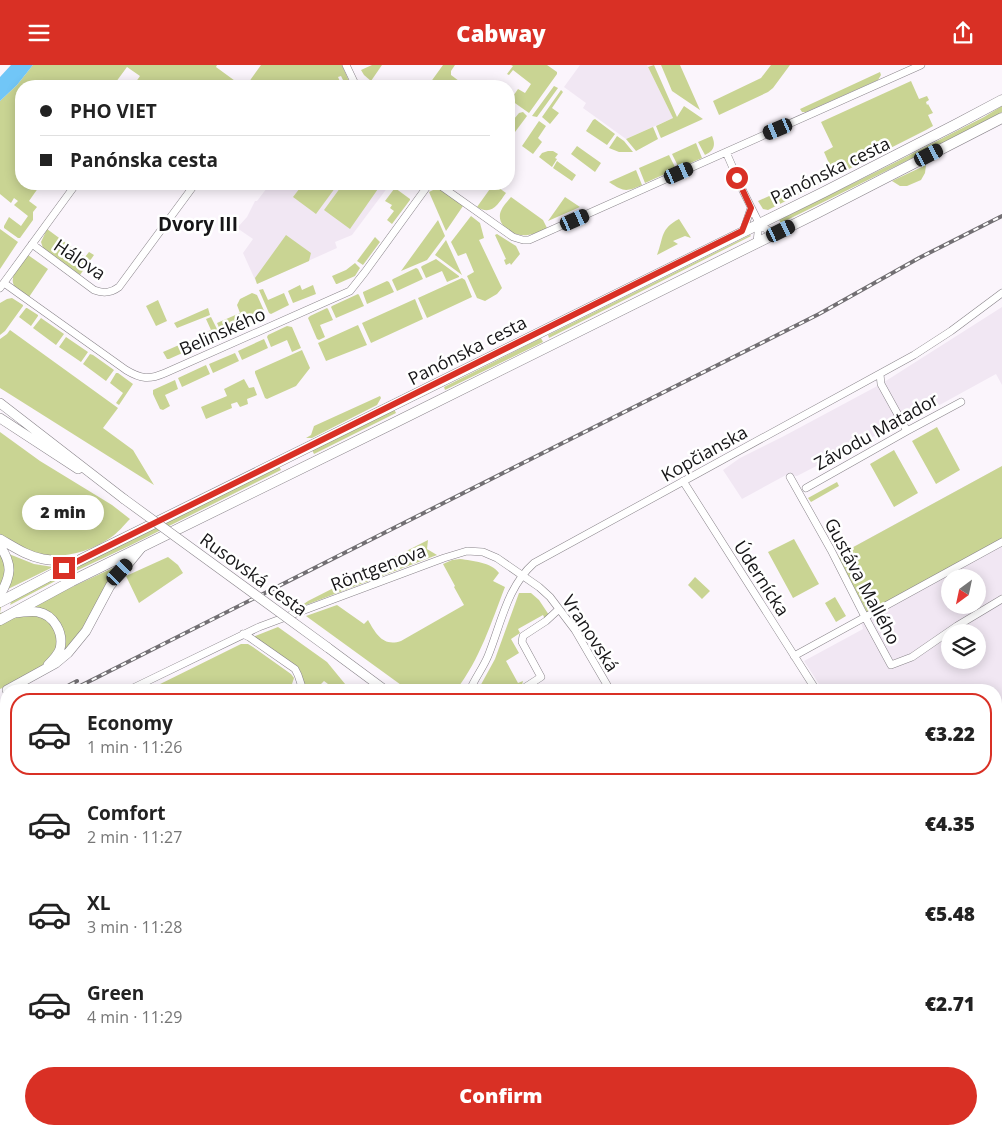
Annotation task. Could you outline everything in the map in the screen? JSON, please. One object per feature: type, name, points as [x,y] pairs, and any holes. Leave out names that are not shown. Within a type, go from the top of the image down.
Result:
[{"type":"main road","name":"Panónska cesta","points":[[0,603],[78,561],[930,139],[1002,100]]},
{"type":"main road","name":"Panónska cesta","points":[[0,621],[11,613],[72,581],[398,421],[1002,118]]},
{"type":"street","points":[[346,65],[353,80]]},
{"type":"street","points":[[446,190],[513,237],[527,240],[543,235],[921,65]]},
{"type":"street","points":[[726,153],[759,223],[774,233]]},
{"type":"street","name":"Hálova","points":[[72,190],[32,244],[94,290],[106,293],[112,292],[119,287],[191,190]]},
{"type":"street","name":"Belinského","points":[[2,285],[126,370],[140,377],[150,378],[350,291],[426,190]]},
{"type":"street","points":[[742,231],[751,208]]},
{"type":"street","points":[[757,242],[759,223]]},
{"type":"street","points":[[2,285],[32,244]]},
{"type":"street","name":"Kopčianska","points":[[473,684],[488,656],[514,587],[534,563],[880,374],[935,341],[1002,293]]},
{"type":"street","points":[[880,374],[881,384],[907,431]]},
{"type":"street","name":"Závodu Matador","points":[[806,487],[961,402]]},
{"type":"street","name":"Rusovská cesta","points":[[0,403],[124,499],[377,684]]},
{"type":"street","name":"Rusovská cesta","points":[[2,421],[124,499]]},
{"type":"street","name":"Gustáva Mallého","points":[[790,477],[831,550],[890,665],[912,657],[957,626],[1002,599]]},
{"type":"street","name":"Údernícka","points":[[683,481],[812,684]]},
{"type":"street","points":[[0,539],[18,550],[38,558],[78,561]]},
{"type":"street","points":[[794,656],[1002,542]]},
{"type":"street","points":[[18,684],[56,663],[77,644],[89,626],[110,586],[144,545]]},
{"type":"street","points":[[0,547],[7,557],[10,567],[7,582],[0,595]]},
{"type":"street","name":"Röntgenova","points":[[141,684],[243,634],[461,552],[474,551],[486,553],[497,558],[522,576]]},
{"type":"street","name":"Vranovská","points":[[522,576],[550,597],[575,630],[606,684]]},
{"type":"street","points":[[530,684],[541,677],[522,642],[523,636],[546,621],[558,609]]},
{"type":"street","points":[[11,613],[40,612],[51,618],[58,628],[61,640],[59,651],[41,672]]},
{"type":"street","points":[[243,634],[295,669],[301,684]]},
{"type":"street","name":"Rusovská cesta","points":[[366,676],[373,684]]},
{"type":"shaded area","points":[[580,65],[647,65],[673,118],[626,139],[583,108],[586,103],[564,87]]},
{"type":"shaded area","points":[[265,190],[386,190],[352,235],[335,242],[337,248],[257,284],[243,253],[253,239],[237,228],[247,217],[255,201]]},
{"type":"shaded area","points":[[1002,307],[1002,385],[996,374],[914,419],[908,412],[896,419],[898,423],[894,426],[797,476],[786,475],[742,499],[723,470],[740,458],[881,384]]},
{"type":"shaded area","points":[[1002,466],[1002,684],[819,684],[804,661],[863,629],[858,609],[831,559]]},
{"type":"green space","points":[[33,65],[217,65],[216,67],[234,80],[137,80],[140,76],[127,67],[117,80],[21,80]]},
{"type":"green space","points":[[261,65],[342,65],[348,80],[343,80],[341,76],[338,77],[339,80],[250,80]]},
{"type":"green space","points":[[372,65],[382,65],[372,80],[364,75],[361,70]]},
{"type":"green space","points":[[443,65],[455,65],[451,75],[458,80],[432,80]]},
{"type":"green space","points":[[511,65],[547,65],[557,72],[529,113],[515,103],[515,93],[518,89],[525,93],[531,84],[513,70],[509,75],[507,74],[513,66]]},
{"type":"green space","points":[[654,65],[677,117],[684,106],[703,119],[661,138],[656,126],[673,118],[648,67]]},
{"type":"green space","points":[[661,65],[680,65],[700,110],[672,91]]},
{"type":"green space","points":[[771,65],[790,65],[768,92],[719,115],[713,101],[761,78]]},
{"type":"green space","points":[[880,72],[881,75],[878,80],[806,112],[802,112],[800,109]]},
{"type":"green space","points":[[911,81],[919,99],[927,96],[929,100],[926,102],[933,113],[928,115],[933,126],[768,210],[763,209],[758,201],[831,168],[824,152],[833,147],[821,122]]},
{"type":"green space","points":[[554,86],[558,88],[537,117],[532,116]]},
{"type":"green space","points":[[15,87],[15,190],[37,190],[29,201],[37,207],[33,212],[33,220],[20,238],[4,228],[9,217],[21,226],[28,216],[14,205],[18,201],[14,198],[11,203],[0,194],[0,101]]},
{"type":"green space","points":[[561,90],[563,92],[552,108],[559,113],[550,124],[542,117]]},
{"type":"green space","points":[[1002,106],[1002,112],[989,120],[781,223],[779,220],[984,117]]},
{"type":"green space","points":[[523,112],[527,116],[515,132],[515,118],[519,113]]},
{"type":"green space","points":[[595,119],[615,134],[607,145],[586,131]]},
{"type":"green space","points":[[539,121],[546,126],[538,138],[542,142],[533,154],[522,146]]},
{"type":"green space","points":[[653,127],[658,139],[636,151],[626,139]]},
{"type":"green space","points":[[617,136],[633,152],[619,152],[609,148]]},
{"type":"green space","points":[[712,136],[713,147],[705,155],[698,142]]},
{"type":"green space","points":[[696,143],[702,158],[679,168],[672,154]]},
{"type":"green space","points":[[577,146],[601,163],[595,172],[571,154]]},
{"type":"green space","points":[[548,151],[558,154],[552,167],[539,157],[542,153]]},
{"type":"green space","points":[[669,155],[676,169],[645,183],[639,168]]},
{"type":"green space","points":[[557,161],[576,175],[572,181],[553,168]]},
{"type":"green space","points":[[926,165],[925,173],[921,180],[907,186],[900,186],[892,181]]},
{"type":"green space","points":[[636,170],[642,185],[625,190],[609,182]]},
{"type":"green space","points":[[298,190],[334,190],[316,214],[293,197]]},
{"type":"green space","points":[[339,190],[377,190],[350,229],[324,210]]},
{"type":"green space","points":[[393,190],[398,190],[410,199],[392,224],[387,220],[394,211],[390,208],[392,205],[385,201]]},
{"type":"green space","points":[[433,190],[443,191],[463,206],[446,231],[429,192]]},
{"type":"green space","points":[[489,190],[502,190],[506,193],[491,209],[487,210],[477,207]]},
{"type":"green space","points":[[511,197],[543,220],[547,228],[528,235],[518,235],[509,231],[502,223],[500,214]]},
{"type":"green space","points":[[565,197],[580,207],[548,221]]},
{"type":"green space","points":[[471,216],[480,223],[484,238],[479,240],[502,288],[497,294],[485,301],[477,298],[467,276],[474,272],[466,253],[458,256],[451,242]]},
{"type":"green space","points":[[679,219],[691,238],[685,236],[673,241],[678,244],[657,255],[666,230]]},
{"type":"green space","points":[[438,220],[445,236],[427,260],[401,271]]},
{"type":"green space","points":[[0,229],[18,242],[0,269]]},
{"type":"green space","points":[[47,229],[85,257],[89,252],[94,255],[80,275],[43,248],[41,242]]},
{"type":"green space","points":[[497,234],[516,246],[520,254],[511,265],[510,263],[506,265],[504,260],[506,259],[495,235]]},
{"type":"green space","points":[[286,235],[311,253],[309,261],[257,284],[255,278]]},
{"type":"green space","points":[[751,236],[549,338],[548,335]]},
{"type":"green space","points":[[375,237],[380,242],[363,265],[357,261]]},
{"type":"green space","points":[[446,240],[462,275],[435,255]]},
{"type":"green space","points":[[28,255],[48,269],[29,297],[15,287],[13,283],[16,270]]},
{"type":"green space","points":[[436,259],[459,277],[447,282],[442,271],[426,278],[421,267]]},
{"type":"green space","points":[[355,263],[360,268],[355,276],[336,284],[332,276],[346,270]]},
{"type":"green space","points":[[416,268],[423,279],[397,291],[392,280]]},
{"type":"green space","points":[[462,278],[465,280],[472,297],[427,318],[418,298]]},
{"type":"green space","points":[[387,281],[394,292],[367,304],[363,292]]},
{"type":"green space","points":[[300,285],[302,290],[313,285],[316,294],[293,303],[288,291]]},
{"type":"green space","points":[[263,289],[268,300],[284,293],[289,305],[271,314],[269,313],[259,290]]},
{"type":"green space","points":[[252,293],[257,295],[266,315],[265,317],[223,335],[217,323],[240,313],[237,305],[240,299]]},
{"type":"green space","points":[[358,294],[364,306],[336,318],[331,307]]},
{"type":"green space","points":[[12,298],[23,306],[0,335],[0,303]]},
{"type":"green space","points":[[415,299],[423,319],[371,343],[362,323]]},
{"type":"green space","points":[[158,300],[167,321],[156,326],[146,306]]},
{"type":"green space","points":[[26,308],[38,315],[31,326],[19,317]]},
{"type":"green space","points":[[208,308],[210,315],[177,328],[174,323]]},
{"type":"green space","points":[[327,308],[333,320],[320,325],[325,337],[319,340],[308,318]]},
{"type":"green space","points":[[211,317],[220,335],[203,344],[199,336],[211,330],[206,319]]},
{"type":"green space","points":[[41,318],[64,334],[56,345],[33,328]]},
{"type":"green space","points":[[358,325],[367,345],[326,361],[318,343]]},
{"type":"green space","points":[[287,326],[292,327],[301,348],[292,352],[287,340],[271,347],[267,337]]},
{"type":"green space","points":[[10,330],[118,408],[103,428],[133,450],[154,485],[0,388],[0,339]]},
{"type":"green space","points":[[66,337],[88,352],[81,362],[59,347]]},
{"type":"green space","points":[[195,338],[198,346],[167,359],[163,352]]},
{"type":"green space","points":[[541,338],[543,342],[445,390],[444,387]]},
{"type":"green space","points":[[264,339],[268,348],[242,360],[238,351]]},
{"type":"green space","points":[[302,350],[310,368],[296,386],[267,399],[265,398],[255,371]]},
{"type":"green space","points":[[235,353],[239,361],[213,373],[209,364]]},
{"type":"green space","points":[[90,354],[114,370],[106,381],[83,364]]},
{"type":"green space","points":[[206,365],[210,374],[182,387],[178,378]]},
{"type":"green space","points":[[116,373],[133,384],[119,405],[116,403],[123,393],[110,383]]},
{"type":"green space","points":[[244,379],[249,388],[254,387],[257,395],[247,399],[248,404],[240,407],[237,402],[231,404],[232,408],[206,419],[201,407],[227,396],[224,389]]},
{"type":"green space","points":[[175,380],[178,389],[165,395],[170,406],[163,410],[160,409],[153,390]]},
{"type":"green space","points":[[380,396],[381,398],[377,405],[312,438],[306,438],[311,435],[314,426]]},
{"type":"green space","points":[[394,409],[396,413],[314,454],[312,450]]},
{"type":"green space","points":[[937,427],[960,470],[936,484],[912,441]]},
{"type":"green space","points":[[0,432],[40,461],[112,505],[130,519],[110,538],[92,548],[72,554],[40,555],[18,546],[0,535]]},
{"type":"green space","points":[[894,450],[918,493],[894,507],[870,464]]},
{"type":"green space","points":[[279,466],[281,470],[10,605],[13,598]]},
{"type":"green space","points":[[1002,466],[1002,543],[953,569],[941,569],[941,575],[868,614],[837,556]]},
{"type":"green space","points":[[837,482],[839,486],[811,502],[808,498]]},
{"type":"green space","points":[[794,539],[819,584],[793,598],[768,552]]},
{"type":"green space","points":[[428,540],[427,549],[437,555],[298,608],[308,601]]},
{"type":"green space","points":[[0,554],[2,556],[9,554],[34,564],[53,567],[4,591],[0,613]]},
{"type":"green space","points":[[168,557],[178,565],[183,573],[139,603],[126,576]]},
{"type":"green space","points":[[460,559],[491,566],[499,573],[493,581],[505,587],[490,627],[472,666],[460,684],[400,684],[306,616],[337,605],[364,624],[368,620],[377,634],[385,641],[401,641],[464,605],[443,564]]},
{"type":"green space","points":[[128,561],[83,631],[63,655],[10,684],[0,684],[0,613],[31,606]]},
{"type":"green space","points":[[695,577],[710,591],[702,599],[688,585]]},
{"type":"green space","points":[[519,593],[531,593],[539,600],[549,615],[545,619],[543,615],[518,629],[520,633],[511,639],[519,653],[506,661],[518,683],[523,681],[522,684],[481,684],[495,659]]},
{"type":"green space","points":[[835,597],[846,616],[836,622],[825,603]]},
{"type":"green space","points":[[278,627],[327,662],[345,684],[328,684],[324,681],[321,684],[303,684],[299,671],[253,637]]},
{"type":"green space","points":[[241,644],[248,644],[253,647],[294,678],[292,684],[160,684]]},
{"type":"water","points":[[11,65],[33,65],[21,80],[15,80],[15,87],[0,101],[0,77]]},
{"type":"railway","points":[[84,684],[819,314],[919,258],[1002,216]]},
{"type":"railway","points":[[71,684],[77,681]]},
{"type":"district","name":"Dvory III","points":[[198,224]]},
{"type":"route","points":[[64,568],[742,231],[751,208],[737,178]]}]
